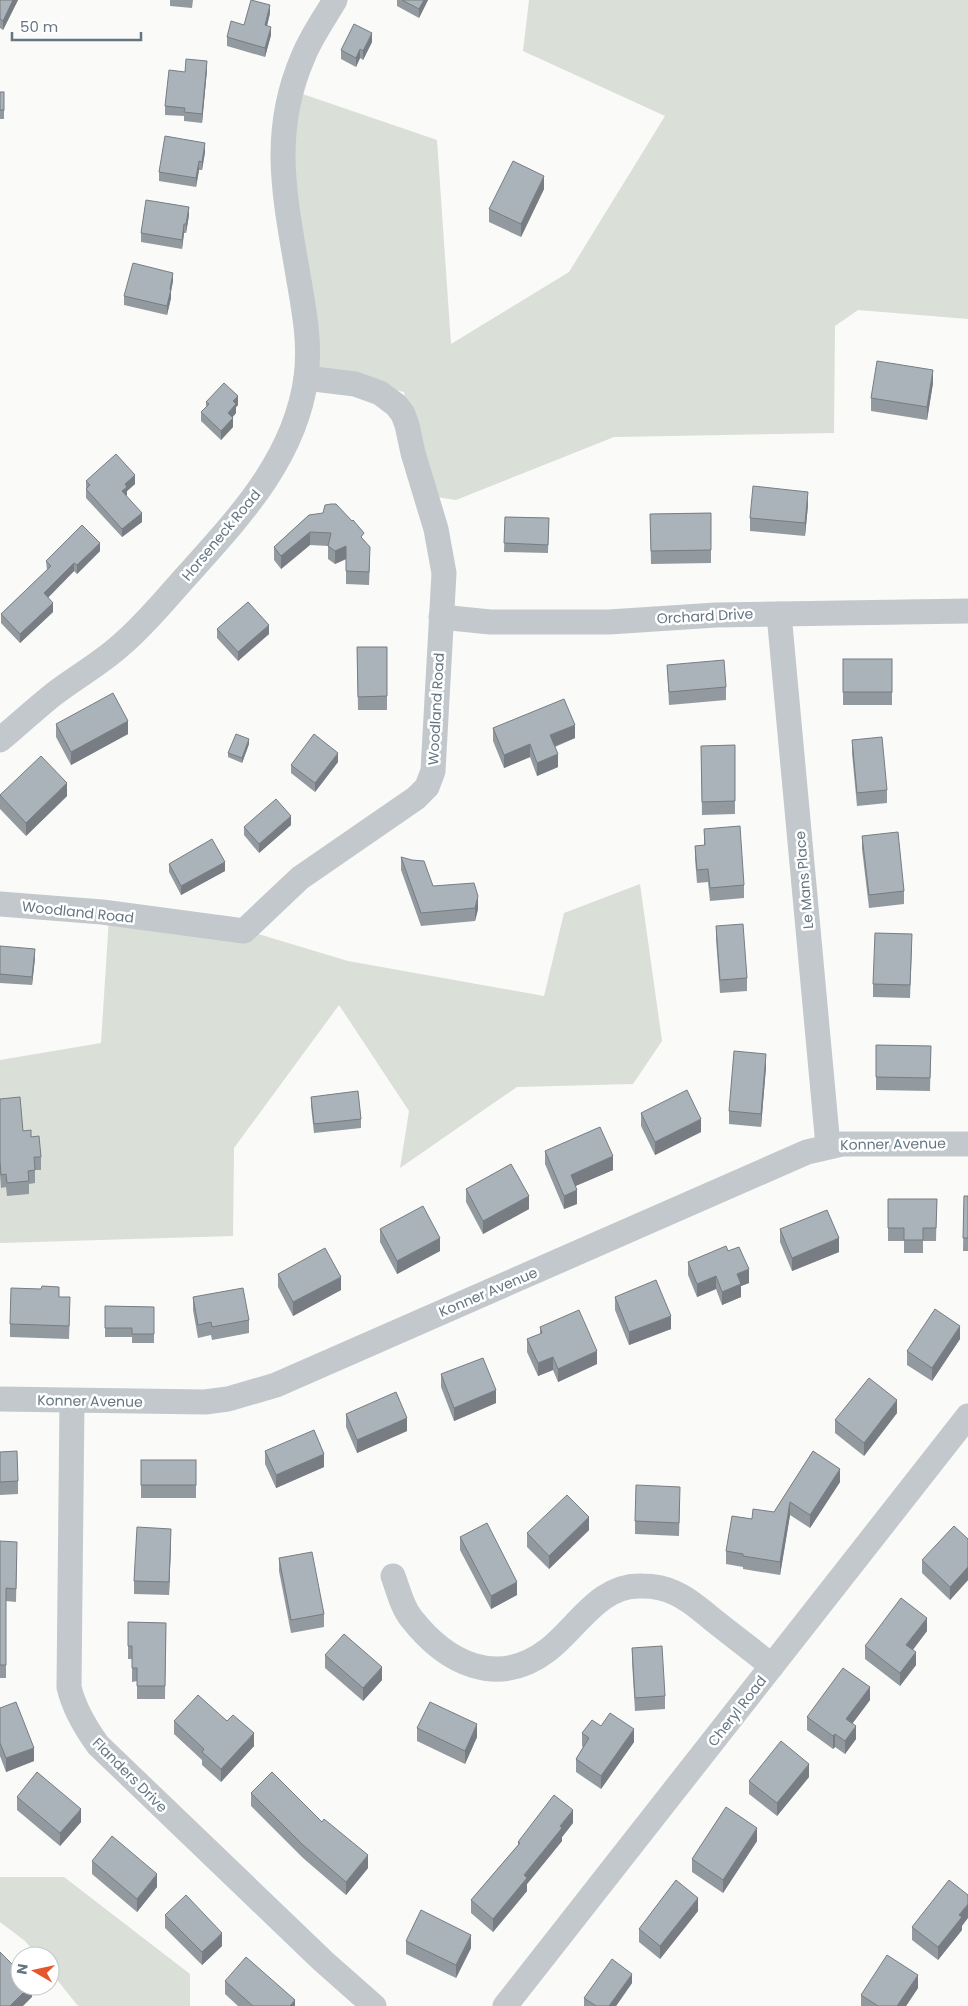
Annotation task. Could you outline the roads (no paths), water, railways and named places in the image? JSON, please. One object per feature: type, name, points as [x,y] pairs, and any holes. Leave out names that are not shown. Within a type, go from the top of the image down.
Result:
[{"type":"street","name":"Horseneck Road","points":[[0,740],[54,694],[122,645],[157,610],[239,517],[265,481],[290,438],[301,404],[306,378],[308,350],[306,322],[286,209],[282,147],[286,112],[295,77],[303,56],[335,0]]},
{"type":"street","name":"Woodland Road","points":[[0,904],[102,912],[244,931],[300,878],[416,798],[428,787],[433,771],[444,573],[437,538],[403,414],[396,405],[380,393],[355,384],[306,378]]},
{"type":"street","name":"Orchard Drive","points":[[441,617],[490,622],[589,622],[716,614],[968,611]]},
{"type":"street","name":"Le Mans Place","points":[[780,614],[828,1146]]},
{"type":"street","name":"Konner Avenue","points":[[0,1400],[205,1402],[228,1399],[276,1385],[807,1152],[842,1144],[968,1144]]},
{"type":"street","name":"Flanders Drive","points":[[72,1401],[69,1686],[76,1709],[98,1745],[295,1934],[374,2006]]},
{"type":"street","name":"Cheryl Road","points":[[505,2006],[968,1416]]},
{"type":"street","points":[[393,1576],[410,1617],[429,1637],[459,1661],[481,1669],[495,1670],[516,1667],[528,1662],[547,1651],[606,1596],[627,1587],[642,1586],[662,1588],[684,1597],[772,1666]]}]
